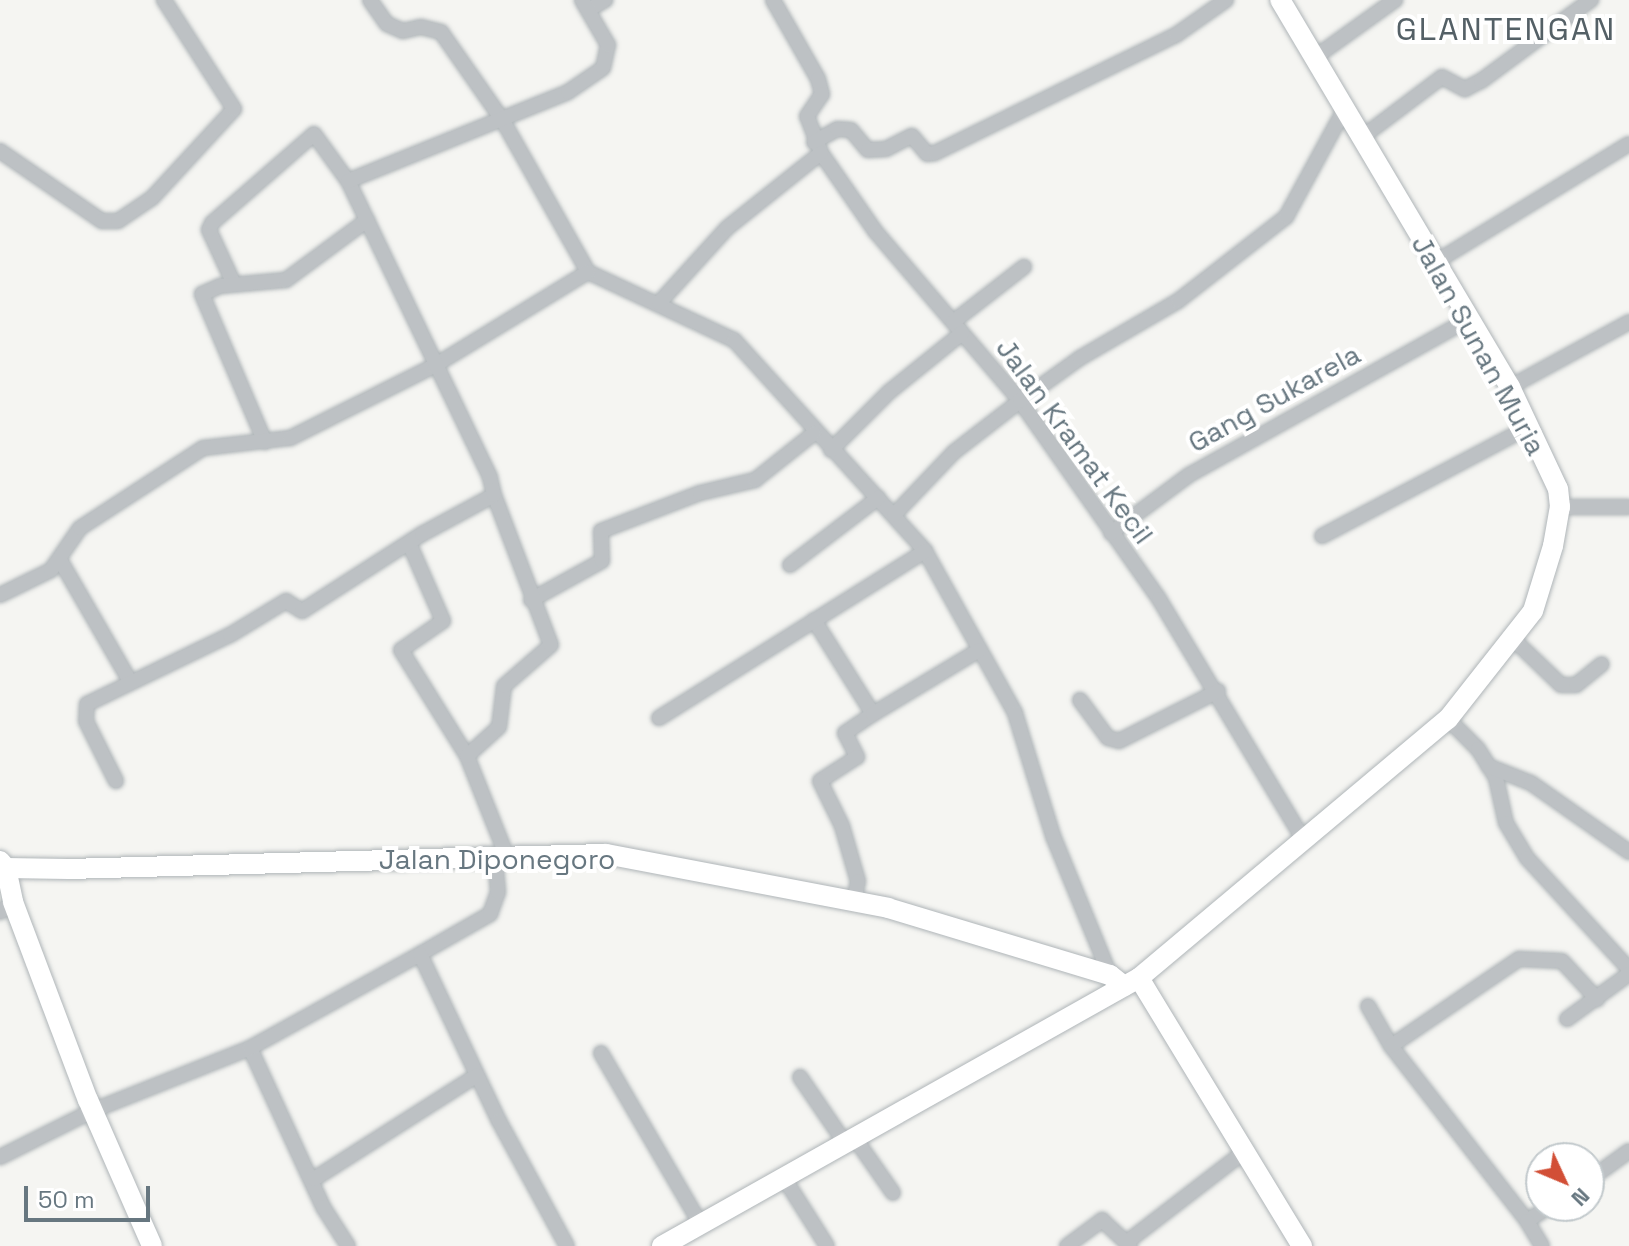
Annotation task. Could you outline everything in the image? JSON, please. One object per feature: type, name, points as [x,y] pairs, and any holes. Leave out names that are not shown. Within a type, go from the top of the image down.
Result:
[{"type":"main road","name":"Jalan Sunan Muria","points":[[1280,0],[1510,387],[1558,489],[1560,507]]},
{"type":"main road","points":[[662,1246],[1124,979],[1305,842],[1448,719],[1533,611],[1560,507]]},
{"type":"main road","name":"Jalan Diponegoro","points":[[2,866],[606,854],[854,901],[1124,979]]},
{"type":"main road","points":[[2,866],[7,907],[152,1246]]},
{"type":"main road","points":[[1124,979],[1245,1151],[1302,1246]]},
{"type":"street","points":[[0,151],[102,221],[118,221],[152,198],[234,109],[164,0]]},
{"type":"street","points":[[370,0],[387,24],[403,31],[421,27],[441,32],[503,121],[588,272],[734,340],[814,433],[925,551],[1015,713],[1053,836],[1124,979]]},
{"type":"street","points":[[348,181],[503,121],[568,92],[603,68],[608,45],[585,5],[605,0]]},
{"type":"street","points":[[773,0],[818,79],[822,94],[807,116],[817,147]]},
{"type":"street","points":[[659,303],[727,228],[837,129],[851,130],[868,150],[886,149],[912,136],[927,154],[935,153],[1176,35],[1226,0]]},
{"type":"street","points":[[1314,58],[1395,0]]},
{"type":"street","points":[[1361,138],[1442,77],[1465,89],[1481,81],[1591,0]]},
{"type":"street","points":[[894,515],[954,452],[1020,401],[1080,358],[1178,301],[1286,217],[1344,110]]},
{"type":"street","points":[[234,284],[209,230],[212,223],[314,134],[348,181],[434,366],[490,477],[531,600],[551,645],[504,686],[499,727],[467,756]]},
{"type":"street","points":[[1434,263],[1629,144]]},
{"type":"street","name":"Jalan Kramat Kecil","points":[[817,147],[875,231],[1020,401],[1218,691],[1305,842]]},
{"type":"street","points":[[265,442],[201,299],[208,289],[286,280],[367,220]]},
{"type":"street","points":[[831,450],[1024,267]]},
{"type":"street","points":[[0,595],[32,582],[60,560],[80,528],[203,448],[290,438],[434,366],[588,272]]},
{"type":"street","name":"Gang Sukarela","points":[[1111,533],[1189,475],[1469,319]]},
{"type":"street","points":[[1510,387],[1629,322]]},
{"type":"street","points":[[1322,536],[1529,427]]},
{"type":"street","points":[[531,600],[602,561],[601,531],[700,493],[755,480],[814,433]]},
{"type":"street","points":[[116,781],[83,710],[130,681],[230,635],[286,601],[302,611],[409,543],[494,495]]},
{"type":"street","points":[[790,565],[878,498]]},
{"type":"street","points":[[1560,507],[1629,507]]},
{"type":"street","points":[[0,1157],[92,1111],[250,1048],[490,914],[498,892],[500,854],[467,756],[401,650],[443,621],[409,543]]},
{"type":"street","points":[[659,718],[925,551]]},
{"type":"street","points":[[60,560],[130,681]]},
{"type":"street","points":[[814,620],[873,714]]},
{"type":"street","points":[[1512,638],[1561,685],[1576,685],[1602,664]]},
{"type":"street","points":[[854,901],[854,867],[820,781],[857,757],[845,733],[979,650]]},
{"type":"street","points":[[1080,700],[1108,738],[1119,741],[1218,691]]},
{"type":"street","points":[[1448,719],[1488,766],[1506,823],[1527,858],[1629,972],[1567,1019]]},
{"type":"street","points":[[1488,766],[1531,783],[1629,852]]},
{"type":"street","points":[[420,954],[477,1075],[567,1246]]},
{"type":"street","points":[[1391,1046],[1519,959],[1562,961],[1597,999]]},
{"type":"street","points":[[1368,1006],[1391,1046],[1525,1218]]},
{"type":"street","points":[[250,1048],[314,1179],[323,1207],[348,1246]]},
{"type":"street","points":[[601,1053],[700,1223]]},
{"type":"street","points":[[314,1179],[477,1075]]},
{"type":"street","points":[[800,1077],[893,1193]]},
{"type":"street","points":[[1067,1246],[1102,1220],[1129,1244],[1245,1151]]},
{"type":"street","points":[[1605,1168],[1629,1151]]},
{"type":"street","points":[[784,1178],[827,1246]]},
{"type":"street","points":[[1528,1222],[1542,1246]]},
{"type":"district","name":"GLANTENGAN","points":[[1506,29]]}]
